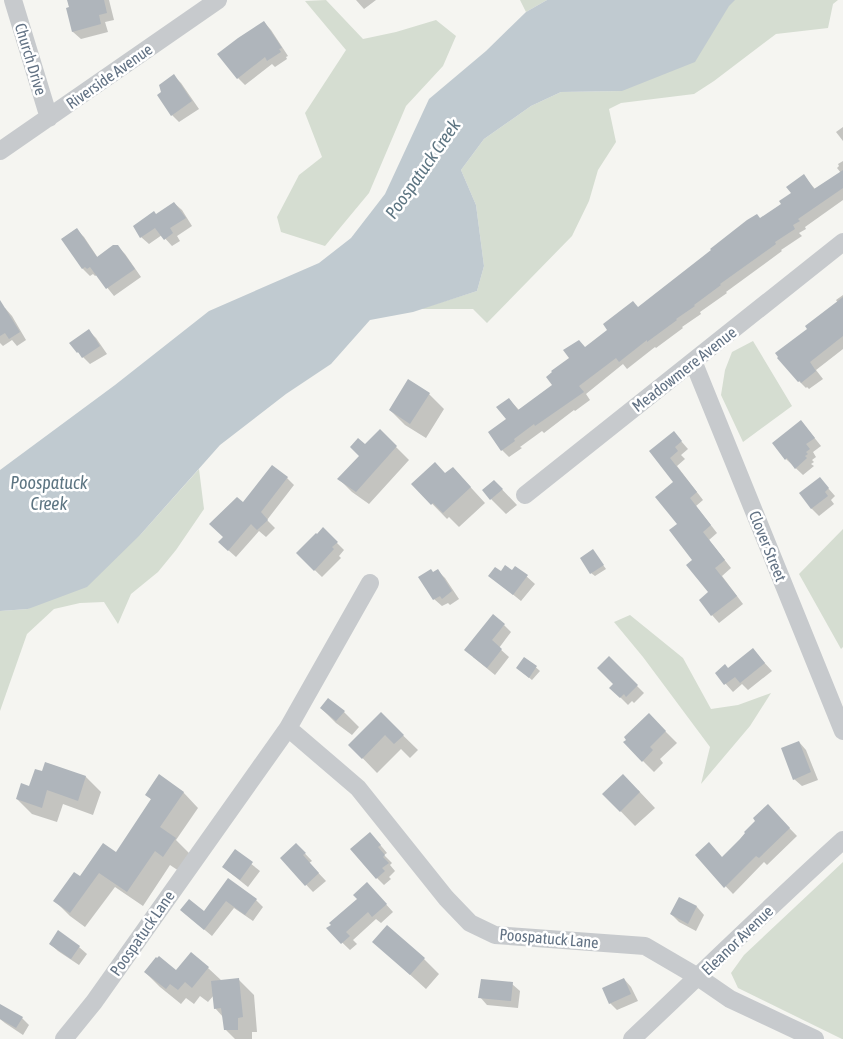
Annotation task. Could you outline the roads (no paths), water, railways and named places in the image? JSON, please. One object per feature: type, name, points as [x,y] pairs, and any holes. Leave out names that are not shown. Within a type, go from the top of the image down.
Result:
[{"type":"street","name":"Church Drive","points":[[13,0],[48,118]]},
{"type":"street","name":"Riverside Avenue","points":[[0,151],[218,0]]},
{"type":"street","name":"Meadowmere Avenue","points":[[525,495],[843,242]]},
{"type":"street","name":"Clover Street","points":[[693,362],[843,731]]},
{"type":"street","name":"Poospatuck Lane","points":[[64,1039],[94,1002],[288,728],[370,583]]},
{"type":"street","name":"Poospatuck Lane","points":[[288,728],[358,788],[446,898],[470,923],[496,935],[645,946],[698,977],[730,999],[815,1039]]},
{"type":"street","name":"Eleanor Avenue","points":[[632,1039],[843,840]]},
{"type":"water","name":"Poospatuck Creek","points":[[547,0],[735,0],[729,6],[695,62],[622,91],[561,92],[531,106],[484,139],[461,170],[476,205],[484,266],[477,291],[413,312],[370,320],[331,364],[286,394],[220,445],[141,534],[87,587],[28,609],[0,611],[0,470],[115,385],[209,311],[319,263],[351,238],[385,194],[429,99],[486,51],[526,12]]}]
